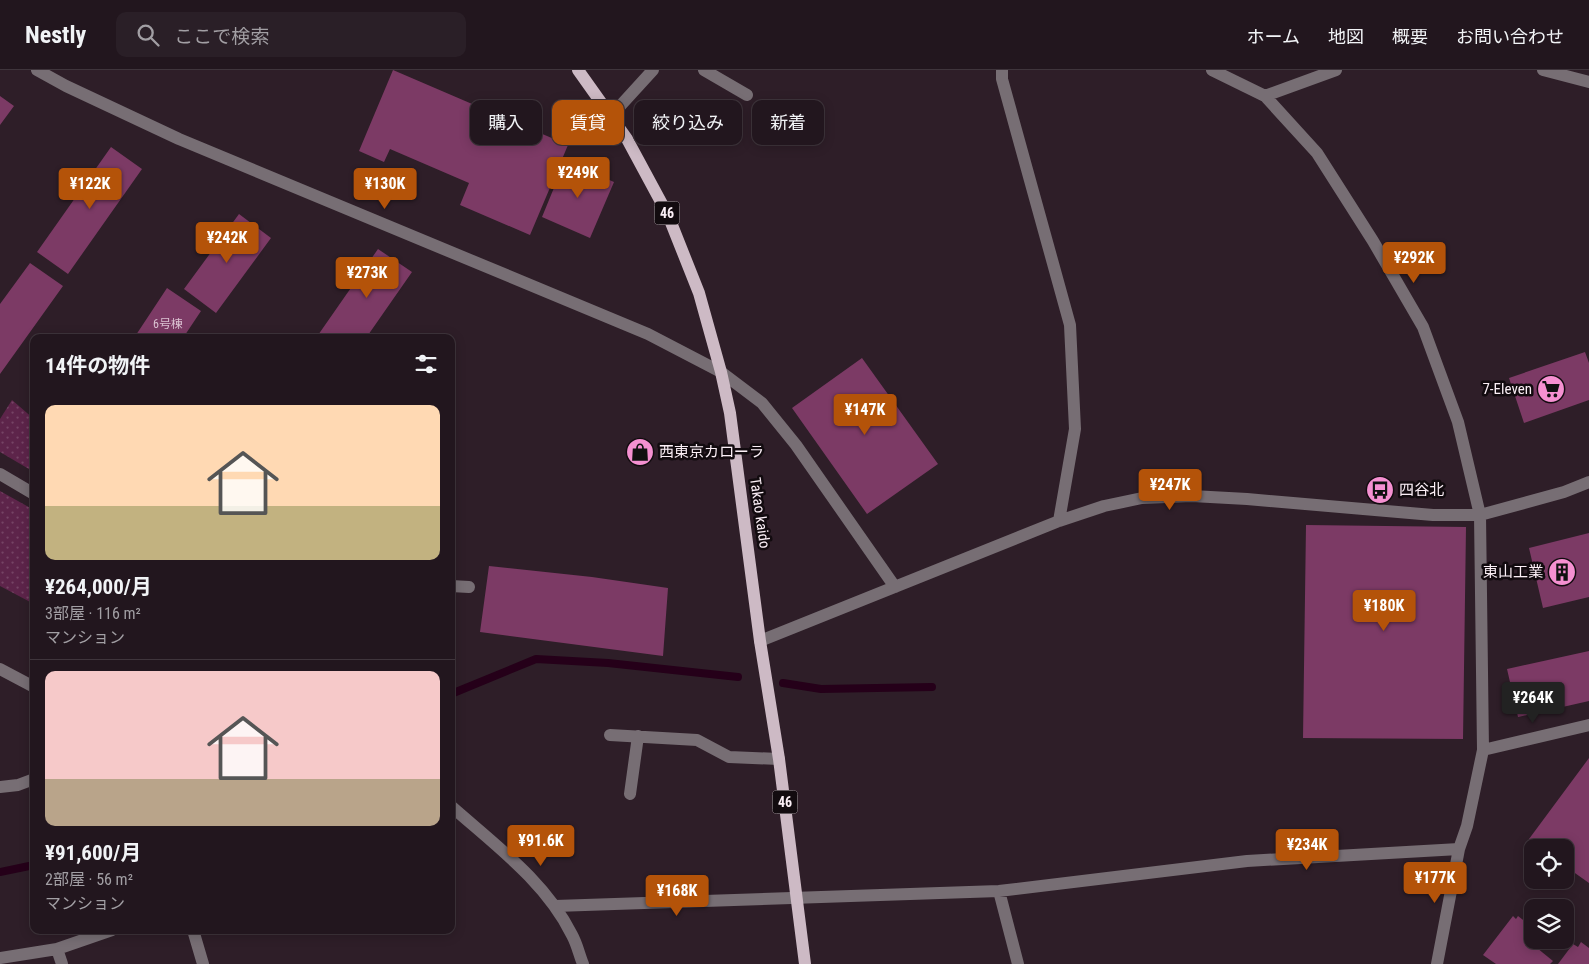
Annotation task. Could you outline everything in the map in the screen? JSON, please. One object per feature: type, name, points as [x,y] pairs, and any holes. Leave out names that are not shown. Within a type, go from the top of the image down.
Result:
[{"type":"main road","name":"Takao kaido","points":[[578,70],[600,100]]},
{"type":"main road","name":"Takao kaido","points":[[624,135],[668,215],[699,293],[721,372],[730,413],[760,641],[779,759],[805,964]]},
{"type":"street","points":[[37,70],[66,86],[179,139],[648,334],[721,372],[762,403],[796,445],[895,587]]},
{"type":"street","points":[[624,102],[653,70]]},
{"type":"street","points":[[704,70],[747,96]]},
{"type":"street","points":[[1002,70],[1002,79],[1070,325],[1075,429],[1059,521]]},
{"type":"street","points":[[1212,70],[1265,96],[1317,153],[1373,241],[1423,327],[1458,422],[1480,515],[1483,750],[1467,826],[1459,849],[1437,964]]},
{"type":"street","points":[[1265,96],[1336,70]]},
{"type":"street","points":[[1543,70],[1589,82]]},
{"type":"street","points":[[0,474],[30,492]]},
{"type":"street","points":[[760,641],[1059,521],[1104,506],[1142,498],[1192,496],[1432,515],[1480,515],[1564,492],[1589,482]]},
{"type":"street","points":[[455,586],[469,587]]},
{"type":"street","points":[[0,669],[30,684]]},
{"type":"street","points":[[1483,750],[1589,725]]},
{"type":"street","points":[[610,734],[697,740],[730,757],[779,759]]},
{"type":"street","points":[[630,794],[638,736]]},
{"type":"street","points":[[0,787],[18,786],[30,781]]},
{"type":"street","points":[[455,810],[533,879],[555,906],[572,935],[583,964]]},
{"type":"street","points":[[555,906],[999,891],[1247,861],[1459,849]]},
{"type":"street","points":[[999,891],[1018,964]]},
{"type":"street","points":[[0,958],[57,949],[100,934]]},
{"type":"street","points":[[194,934],[203,964]]},
{"type":"street","points":[[57,949],[62,964]]},
{"type":"shaded area","points":[[12,400],[30,416],[30,470],[0,452],[0,419]]},
{"type":"shaded area","points":[[0,491],[30,508],[30,602],[0,586]]},
{"type":"building","points":[[393,70],[470,103],[470,145],[542,145],[542,134],[552,138],[552,145],[568,145],[530,235],[460,205],[469,183],[390,149],[384,162],[359,151]]},
{"type":"building","points":[[0,96],[14,106],[0,125]]},
{"type":"building","points":[[111,147],[142,169],[68,274],[37,252]]},
{"type":"building","points":[[565,161],[614,182],[590,238],[542,217]]},
{"type":"building","points":[[239,214],[271,238],[216,313],[184,289]]},
{"type":"building","points":[[378,249],[412,272],[369,334],[319,334]]},
{"type":"building","points":[[30,263],[63,286],[0,374],[0,304]]},
{"type":"building","points":[[167,288],[201,311],[186,334],[137,334]]},
{"type":"building","name":"7-Eleven","points":[[1585,352],[1589,363],[1589,400],[1524,423],[1509,378]]},
{"type":"building","points":[[862,358],[938,464],[867,514],[792,408]]},
{"type":"building","points":[[1306,525],[1466,527],[1463,739],[1303,738]]},
{"type":"building","name":"東山工業","points":[[1589,533],[1589,597],[1543,608],[1529,548]]},
{"type":"building","points":[[489,566],[592,577],[668,588],[663,656],[480,632]]},
{"type":"building","points":[[1589,651],[1589,701],[1518,717],[1507,669]]},
{"type":"building","points":[[1589,758],[1589,883],[1574,872],[1574,839],[1529,839]]},
{"type":"building","points":[[1513,916],[1516,919],[1518,916],[1524,921],[1524,949],[1538,949],[1553,961],[1550,964],[1496,964],[1483,955]]},
{"type":"building","points":[[1581,942],[1589,948],[1589,964],[1558,964],[1569,949],[1574,949],[1574,945],[1578,947]]},
{"type":"waterway","points":[[455,692],[536,659],[608,663],[738,677]]},
{"type":"waterway","points":[[783,683],[821,689],[932,687]]},
{"type":"waterway","points":[[0,872],[30,866]]},
{"type":"place","name":"7-Eleven","points":[[1551,389]]},
{"type":"place","name":"西東京カローラ","points":[[640,452]]},
{"type":"place","name":"四谷北","points":[[1380,490]]},
{"type":"place","name":"東山工業","points":[[1562,572]]}]
